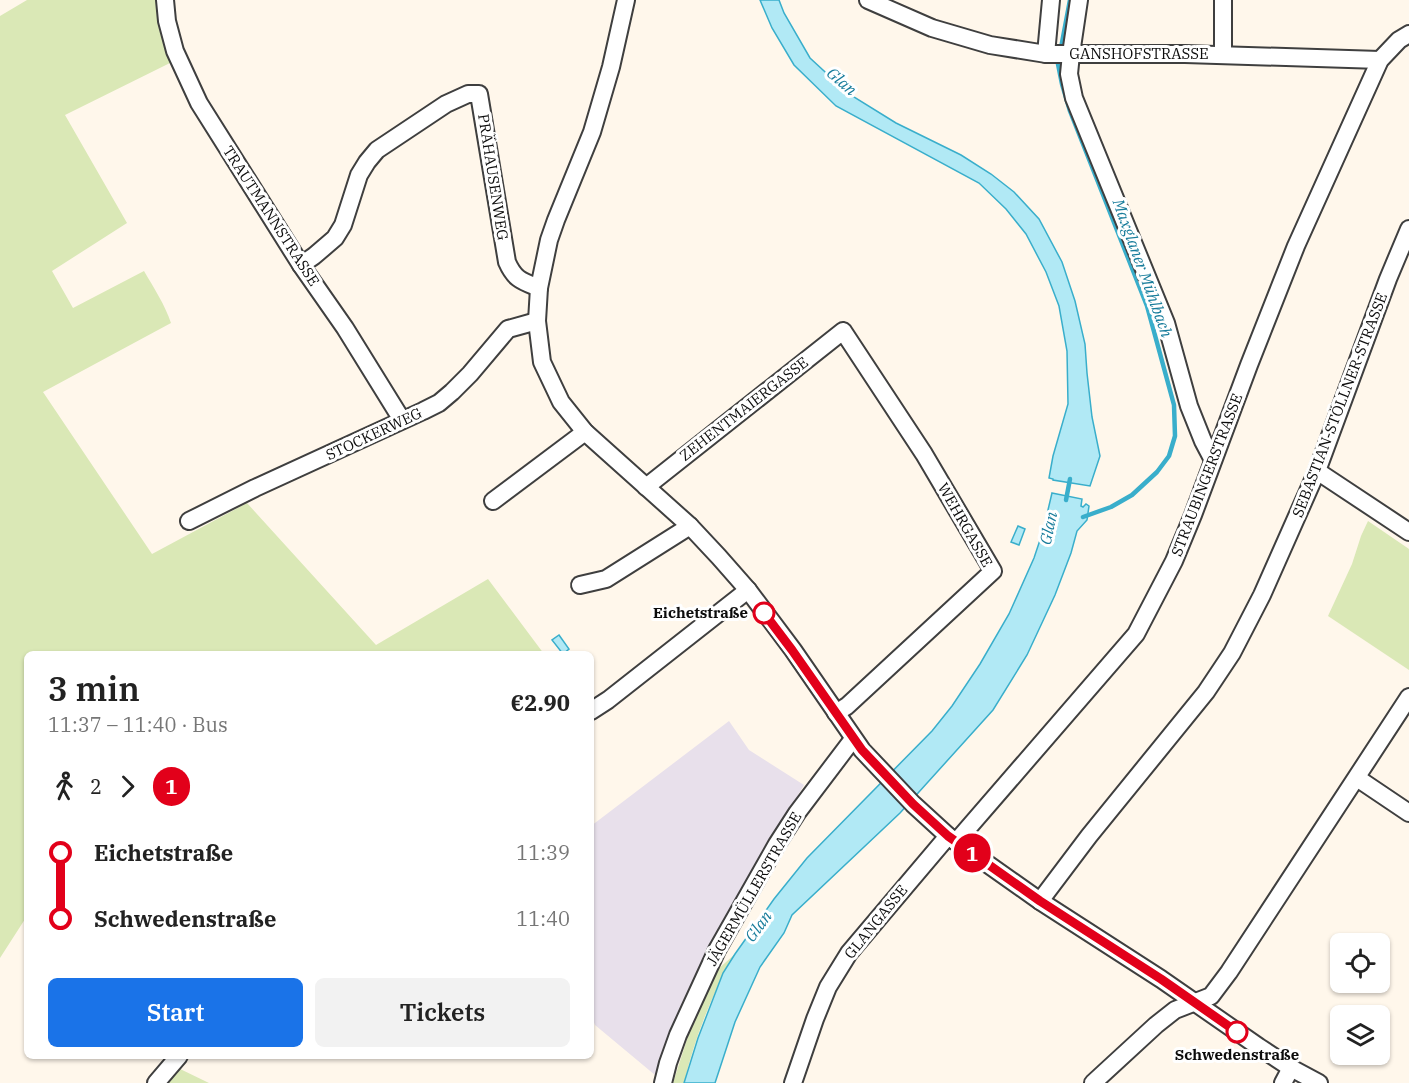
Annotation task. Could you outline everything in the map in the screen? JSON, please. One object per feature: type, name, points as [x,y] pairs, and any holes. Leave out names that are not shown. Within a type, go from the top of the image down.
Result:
[{"type":"street","name":"TRAUTMANNSTRASSE","points":[[165,0],[167,21],[175,51],[199,103],[402,420]]},
{"type":"street","points":[[626,0],[611,67],[592,132],[549,240],[539,288],[537,321],[542,362],[561,402],[585,432],[690,526],[748,590],[853,739],[913,804],[952,839],[1040,901],[1195,1003],[1287,1076],[1319,1083]]},
{"type":"street","name":"GANSHOFSTRASSE","points":[[868,0],[891,5],[932,28],[990,45],[1059,54],[1141,53],[1380,60]]},
{"type":"street","points":[[1052,0],[1059,54],[1069,74],[1074,98],[1162,313],[1189,406],[1213,460]]},
{"type":"street","points":[[1059,54],[1079,0]]},
{"type":"street","points":[[1223,0],[1223,55]]},
{"type":"street","points":[[1380,60],[1399,40],[1409,34]]},
{"type":"street","name":"STRAUBINGERSTRASSE","points":[[952,839],[1136,634],[1174,561],[1296,246],[1380,60]]},
{"type":"street","name":"PRÄHAUSENWEG","points":[[301,265],[334,238],[343,225],[359,175],[377,150],[446,104],[468,94],[479,94],[507,262],[512,274],[539,288]]},
{"type":"street","name":"SEBASTIAN-STÖLLNER-STRASSE","points":[[1040,901],[1089,836],[1206,692],[1232,653],[1262,595],[1317,471],[1388,279],[1409,229]]},
{"type":"street","name":"STOCKERWEG","points":[[189,521],[439,403],[470,374],[508,329],[537,321]]},
{"type":"street","name":"ZEHENTMAIERGASSE","points":[[646,487],[843,331]]},
{"type":"street","name":"WEHRGASSE","points":[[836,713],[847,706],[993,571],[924,454],[843,331]]},
{"type":"street","points":[[493,501],[585,432]]},
{"type":"street","points":[[1317,471],[1409,532]]},
{"type":"street","points":[[580,585],[606,579],[690,526]]},
{"type":"street","points":[[594,709],[748,590]]},
{"type":"street","points":[[1092,1083],[1175,1010],[1211,996],[1409,697]]},
{"type":"street","name":"JÄGERMÜLLERSTRASSE","points":[[663,1083],[678,1035],[717,950],[777,844],[797,813],[853,739]]},
{"type":"street","points":[[1357,778],[1409,813]]},
{"type":"street","name":"GLANGASSE","points":[[793,1083],[828,987],[849,953],[952,839]]},
{"type":"street","points":[[156,1083],[176,1059]]},
{"type":"shaded area","points":[[729,721],[749,750],[804,785],[724,919],[675,1020],[655,1075],[594,1022],[594,824]]},
{"type":"green space","points":[[27,0],[161,0],[160,31],[172,62],[65,115],[127,223],[52,271],[73,308],[144,271],[171,323],[43,392],[152,554],[247,503],[376,645],[488,579],[542,651],[24,651],[24,921],[0,958],[0,16]]},
{"type":"green space","points":[[1368,521],[1409,549],[1409,670],[1328,616],[1352,564]]},
{"type":"green space","points":[[735,954],[705,1017],[684,1083],[673,1083],[689,1033],[716,971]]},
{"type":"green space","points":[[176,1067],[209,1083],[163,1083]]},
{"type":"water","points":[[760,0],[779,0],[810,58],[849,94],[896,123],[961,155],[991,174],[1014,192],[1039,219],[1062,262],[1075,301],[1085,344],[1092,417],[1100,456],[1090,486],[1049,478],[1068,404],[1067,351],[1059,306],[1046,272],[1026,234],[1006,209],[979,183],[836,106],[794,65],[772,28]]},
{"type":"water","points":[[1052,493],[1082,499],[1081,506],[1086,504],[1089,506],[1087,520],[1077,531],[1055,595],[1027,655],[993,710],[900,813],[792,915],[784,933],[760,967],[735,1022],[715,1083],[684,1083],[698,1038],[723,973],[735,954],[807,858],[932,731],[980,664],[1009,614],[1034,558]]},
{"type":"water","points":[[1018,526],[1025,529],[1019,545],[1011,542]]},
{"type":"water","points":[[559,635],[569,649],[561,651],[552,640]]},
{"type":"waterway","name":"Maxglaner Mühlbach","points":[[1070,0],[1058,64],[1062,84],[1070,111],[1147,306],[1174,405],[1175,436],[1169,456],[1157,472],[1132,495],[1111,507],[1083,517]]},
{"type":"waterway","name":"Glan","points":[[1066,500],[1070,479]]},
{"type":"bus line","name":"1","points":[[764,613],[862,750],[913,804],[948,836],[1040,901],[1161,979],[1237,1032]]},
{"type":"place","name":"Eichetstraße","points":[[764,613]]},
{"type":"place","name":"Schwedenstraße","points":[[1237,1032]]}]
